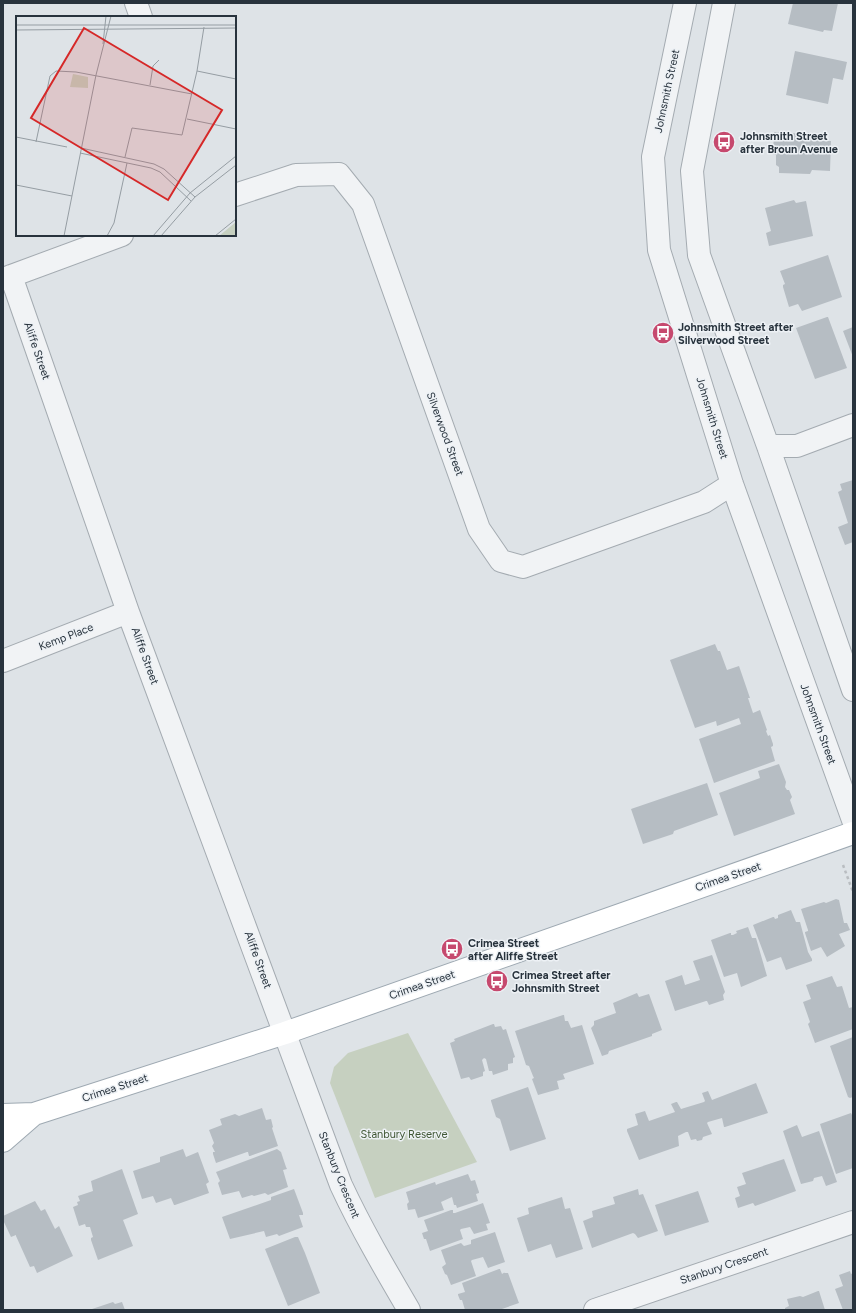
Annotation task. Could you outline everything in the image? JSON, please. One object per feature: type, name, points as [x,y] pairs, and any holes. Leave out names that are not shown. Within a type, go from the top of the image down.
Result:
[{"type":"main road","name":"Crimea Street","points":[[3,1115],[34,1114],[285,1034],[853,833]]},
{"type":"main road","name":"Crimea Street","points":[[3,1141],[34,1114]]},
{"type":"street","points":[[136,3],[141,16]]},
{"type":"street","name":"Johnsmith Street","points":[[685,3],[653,157],[659,250],[732,484],[853,820]]},
{"type":"street","points":[[724,3],[692,171],[699,255],[768,446],[853,690]]},
{"type":"street","name":"Silverwood Street","points":[[236,195],[296,175],[338,174],[363,204],[479,529],[501,561],[523,567],[704,502],[732,484]]},
{"type":"street","points":[[7,278],[119,236]]},
{"type":"street","name":"Aliffe Street","points":[[7,278],[128,612],[285,1034]]},
{"type":"street","points":[[768,446],[797,446],[853,425]]},
{"type":"street","name":"Kemp Place","points":[[3,661],[128,612]]},
{"type":"street","name":"Stanbury Crescent","points":[[285,1034],[341,1185],[359,1223],[409,1310]]},
{"type":"street","name":"Stanbury Crescent","points":[[595,1310],[853,1222]]},
{"type":"path","points":[[843,865],[853,892]]},
{"type":"green space","name":"Stanbury Reserve","points":[[408,1033],[477,1162],[375,1198],[330,1083],[334,1067],[348,1053]]},
{"type":"building","points":[[793,3],[838,3],[832,31],[824,30],[823,32],[788,24]]},
{"type":"building","points":[[795,51],[847,62],[843,80],[833,78],[828,104],[786,95]]},
{"type":"building","points":[[774,132],[806,134],[808,132],[810,133],[810,136],[817,137],[818,141],[831,141],[830,171],[812,170],[810,174],[779,173],[779,167],[776,165],[776,155],[773,154]]},
{"type":"building","points":[[794,200],[796,203],[806,201],[813,236],[769,246],[766,233],[771,231],[765,208]]},
{"type":"building","points":[[828,255],[842,297],[802,311],[798,304],[789,307],[783,287],[785,284],[780,271]]},
{"type":"building","points":[[827,317],[847,368],[815,379],[796,328]]},
{"type":"building","points":[[853,327],[853,357],[843,331]]},
{"type":"building","points":[[853,480],[853,542],[845,545],[838,527],[848,523],[838,492],[842,490],[840,484]]},
{"type":"building","points":[[715,644],[718,651],[720,651],[727,670],[739,666],[750,698],[748,698],[753,713],[760,710],[768,736],[770,735],[773,744],[771,747],[775,761],[714,783],[699,739],[741,724],[739,718],[717,726],[716,721],[695,728],[670,660]]},
{"type":"building","points":[[779,764],[786,782],[785,787],[789,790],[792,797],[790,800],[795,814],[734,836],[719,793],[760,778],[758,771]]},
{"type":"building","points":[[707,783],[718,815],[674,831],[673,834],[643,844],[631,809]]},
{"type":"building","points":[[836,899],[839,900],[844,923],[847,923],[850,930],[839,934],[845,946],[827,957],[821,947],[811,951],[805,933],[808,930],[801,909]]},
{"type":"building","points":[[791,910],[796,922],[800,922],[812,961],[786,970],[781,957],[767,962],[753,925],[773,917],[775,919],[778,918],[778,915]]},
{"type":"building","points":[[748,927],[752,938],[756,938],[767,976],[741,987],[737,973],[724,977],[711,940],[730,933],[733,935],[737,933],[736,931]]},
{"type":"building","points":[[712,955],[725,992],[723,995],[724,1000],[709,1005],[706,1001],[675,1011],[665,981],[682,975],[685,985],[700,980],[693,961]]},
{"type":"building","points":[[832,976],[837,987],[842,986],[849,1008],[853,1007],[853,1029],[815,1043],[808,1024],[810,1022],[803,1002],[811,999],[806,985]]},
{"type":"building","points":[[637,993],[639,997],[649,994],[662,1030],[652,1034],[652,1036],[609,1051],[608,1054],[602,1056],[591,1028],[594,1025],[594,1021],[616,1013],[613,1003]]},
{"type":"building","points":[[563,1015],[565,1021],[568,1021],[571,1028],[582,1025],[594,1064],[563,1074],[565,1079],[557,1081],[559,1089],[538,1095],[532,1079],[534,1078],[529,1066],[526,1065],[515,1031]]},
{"type":"building","points":[[493,1024],[495,1027],[501,1026],[503,1030],[506,1029],[515,1057],[513,1058],[513,1063],[508,1064],[508,1070],[493,1075],[492,1071],[489,1071],[486,1059],[484,1058],[482,1060],[485,1071],[483,1072],[483,1076],[471,1080],[469,1077],[461,1079],[450,1043],[455,1041],[454,1039]]},
{"type":"building","points":[[853,1037],[853,1097],[850,1098],[848,1097],[830,1046]]},
{"type":"building","points":[[756,1083],[768,1113],[725,1127],[722,1118],[708,1122],[707,1123],[712,1134],[703,1137],[702,1140],[691,1140],[688,1132],[686,1132],[678,1136],[679,1146],[639,1160],[627,1131],[627,1129],[638,1125],[635,1114],[645,1111],[649,1121],[675,1112],[671,1104],[676,1102],[681,1109],[704,1102],[702,1093],[708,1091],[712,1100]]},
{"type":"building","points":[[528,1087],[546,1139],[510,1151],[500,1119],[496,1117],[491,1100]]},
{"type":"building","points":[[262,1108],[266,1120],[271,1119],[272,1128],[278,1146],[250,1156],[247,1152],[216,1163],[213,1154],[213,1152],[215,1152],[212,1146],[214,1143],[209,1130],[222,1125],[220,1119],[235,1114],[239,1116]]},
{"type":"building","points":[[851,1113],[853,1117],[853,1168],[836,1174],[820,1124]]},
{"type":"building","points":[[797,1125],[802,1137],[819,1131],[837,1182],[826,1186],[822,1176],[814,1178],[813,1181],[801,1184],[783,1131]]},
{"type":"building","points":[[183,1149],[186,1157],[198,1152],[209,1182],[206,1184],[209,1193],[175,1205],[171,1198],[156,1203],[153,1196],[142,1199],[133,1171],[160,1162],[160,1157]]},
{"type":"building","points":[[277,1149],[281,1152],[287,1169],[283,1170],[288,1187],[268,1195],[265,1193],[242,1198],[239,1191],[222,1195],[218,1183],[220,1181],[216,1172]]},
{"type":"building","points":[[784,1159],[796,1191],[755,1206],[753,1203],[738,1208],[735,1198],[740,1196],[737,1187],[746,1184],[742,1173]]},
{"type":"building","points":[[122,1169],[138,1214],[123,1220],[133,1246],[98,1260],[91,1240],[93,1237],[90,1227],[86,1227],[85,1224],[79,1226],[73,1207],[78,1205],[77,1202],[80,1201],[78,1196],[93,1191],[91,1181]]},
{"type":"building","points":[[468,1174],[471,1181],[475,1180],[479,1192],[476,1194],[478,1201],[457,1208],[456,1205],[454,1205],[452,1197],[441,1202],[444,1210],[418,1218],[415,1209],[408,1210],[407,1204],[409,1202],[406,1192],[435,1182],[436,1185]]},
{"type":"building","points":[[294,1189],[303,1213],[303,1215],[299,1215],[303,1227],[279,1236],[277,1234],[266,1237],[264,1231],[230,1239],[222,1217],[271,1200],[271,1197]]},
{"type":"building","points":[[638,1189],[639,1195],[643,1194],[658,1231],[638,1238],[633,1233],[592,1248],[583,1221],[593,1217],[592,1211],[615,1204],[613,1197]]},
{"type":"building","points":[[698,1191],[709,1222],[665,1236],[655,1205]]},
{"type":"building","points":[[562,1197],[565,1209],[570,1208],[583,1249],[556,1258],[551,1244],[528,1252],[517,1218],[529,1214],[528,1208]]},
{"type":"building","points":[[35,1201],[41,1211],[45,1209],[55,1229],[59,1226],[73,1256],[37,1273],[34,1266],[30,1267],[16,1235],[11,1237],[3,1220],[3,1216]]},
{"type":"building","points":[[483,1203],[490,1223],[486,1224],[488,1230],[474,1234],[470,1227],[461,1229],[463,1239],[430,1251],[426,1239],[424,1239],[422,1233],[428,1231],[424,1220],[451,1210],[455,1213]]},
{"type":"building","points":[[495,1232],[505,1262],[488,1268],[483,1257],[472,1260],[471,1261],[476,1276],[451,1285],[442,1267],[446,1264],[441,1250],[461,1243],[464,1246],[471,1244],[471,1240]]},
{"type":"building","points":[[298,1237],[320,1293],[288,1306],[265,1249]]},
{"type":"building","points":[[499,1269],[502,1274],[505,1272],[504,1273],[508,1273],[519,1303],[499,1310],[465,1310],[462,1300],[460,1300],[458,1295],[465,1292],[462,1283]]},
{"type":"building","points":[[850,1271],[851,1274],[853,1273],[853,1310],[843,1310],[835,1289],[843,1286],[839,1275]]},
{"type":"building","points":[[818,1291],[825,1310],[785,1310],[785,1308],[789,1306],[787,1299],[800,1296],[803,1297]]},
{"type":"building","points":[[113,1302],[115,1304],[122,1302],[125,1310],[89,1310]]},
{"type":"place","name":"Johnsmith Street after Broun Avenue","points":[[724,142]]},
{"type":"place","name":"Johnsmith Street after Silverwood Street","points":[[663,333]]},
{"type":"place","name":"Crimea Street after Aliffe Street","points":[[452,949]]},
{"type":"place","name":"Crimea Street after Johnsmith Street","points":[[497,981]]}]
